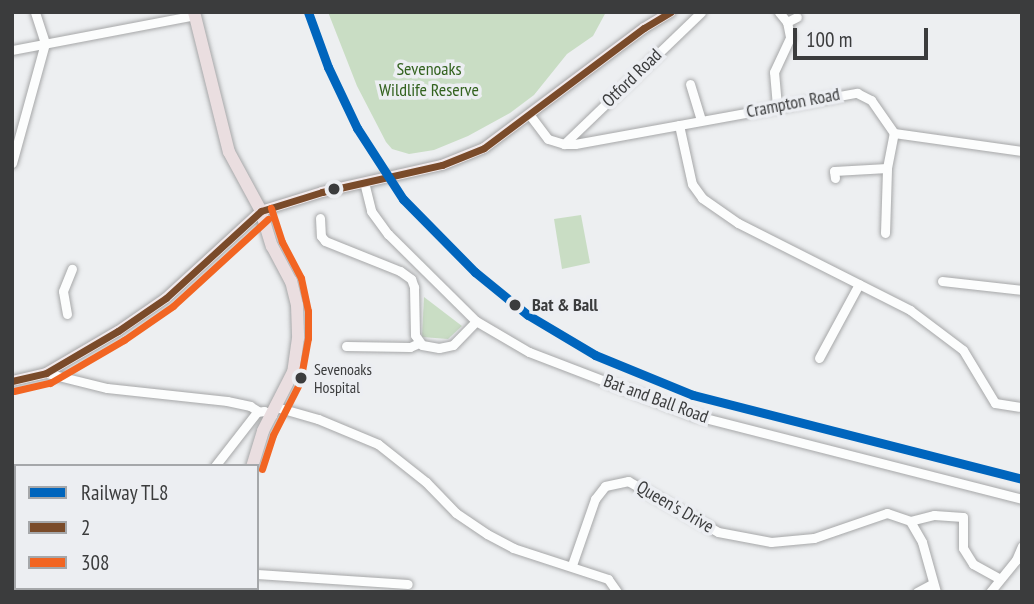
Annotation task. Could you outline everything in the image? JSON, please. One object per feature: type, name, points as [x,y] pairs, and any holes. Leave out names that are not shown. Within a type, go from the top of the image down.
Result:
[{"type":"highway","points":[[194,14],[229,152],[261,211],[272,246],[291,281],[298,312],[294,368],[262,430],[253,464]]},
{"type":"main road","name":"Otford Road","points":[[261,211],[305,196],[442,166],[484,148],[644,28],[671,12]]},
{"type":"main road","points":[[12,382],[46,373],[118,331],[166,298],[261,211]]},
{"type":"street","points":[[12,163],[45,43],[35,12]]},
{"type":"street","name":"Otford Road","points":[[564,144],[701,12]]},
{"type":"street","points":[[777,106],[774,72],[788,46],[787,22],[779,12]]},
{"type":"street","points":[[12,50],[194,14]]},
{"type":"street","points":[[787,22],[797,17]]},
{"type":"street","points":[[690,84],[701,120]]},
{"type":"street","name":"Crampton Road","points":[[529,114],[548,139],[564,144],[627,136],[701,120],[857,93],[872,100],[894,133]]},
{"type":"street","points":[[679,125],[692,184],[702,198],[738,223],[910,310],[963,350],[996,403],[1018,407]]},
{"type":"street","points":[[885,233],[887,168],[894,133],[1022,151]]},
{"type":"street","points":[[835,178],[834,171],[887,168]]},
{"type":"street","name":"Bat and Ball Road","points":[[364,182],[371,211],[388,234],[476,321],[529,352],[693,415],[1022,499]]},
{"type":"street","points":[[320,218],[324,240],[400,271],[411,279],[414,287],[415,335],[419,343]]},
{"type":"street","points":[[66,314],[63,291],[72,269]]},
{"type":"street","points":[[942,281],[1022,290]]},
{"type":"street","points":[[819,358],[859,284]]},
{"type":"street","points":[[346,346],[410,347],[419,343],[435,348],[449,346],[465,335],[476,321]]},
{"type":"street","points":[[46,373],[89,385],[237,403],[258,411],[274,411],[329,423],[378,443],[426,482],[456,513],[487,534],[513,548],[572,565],[608,579],[617,592]]},
{"type":"street","points":[[217,464],[258,411]]},
{"type":"street","name":"Queen's Drive","points":[[572,565],[595,499],[605,486],[618,481],[628,481],[645,488],[684,515],[718,533],[771,542],[814,538],[887,513],[910,521],[934,515],[963,517],[963,548],[973,564],[998,578]]},
{"type":"street","points":[[910,521],[922,542],[934,588],[917,592]]},
{"type":"street","points":[[990,592],[998,578],[1016,560],[1022,546]]},
{"type":"street","points":[[259,574],[408,584]]},
{"type":"green space","name":"Sevenoaks Wildlife Reserve","points":[[328,12],[606,12],[593,36],[567,54],[534,95],[510,113],[468,136],[434,150],[409,154],[392,149],[386,142],[357,86]]},
{"type":"green space","points":[[581,215],[590,263],[562,269],[554,219]]},
{"type":"green space","points":[[424,297],[462,326],[448,339],[422,337]]},
{"type":"rail line","name":"TL8","points":[[308,12],[328,67],[357,128],[403,199],[475,272],[528,315],[595,355],[693,395],[1022,479]]},
{"type":"transit line","name":"2","points":[[12,381],[46,373],[118,331],[166,298],[261,211],[322,192],[442,165],[484,148],[644,28],[671,12]]},
{"type":"transit line","name":"308","points":[[262,469],[273,435],[300,382],[308,338],[308,311],[301,278],[282,242],[271,208]]},
{"type":"transit line","name":"308","points":[[14,391],[50,383],[124,340],[173,306],[268,219]]},
{"type":"place","name":"Bat & Ball","points":[[515,305]]},
{"type":"place","name":"Sevenoaks Hospital","points":[[301,378]]}]
